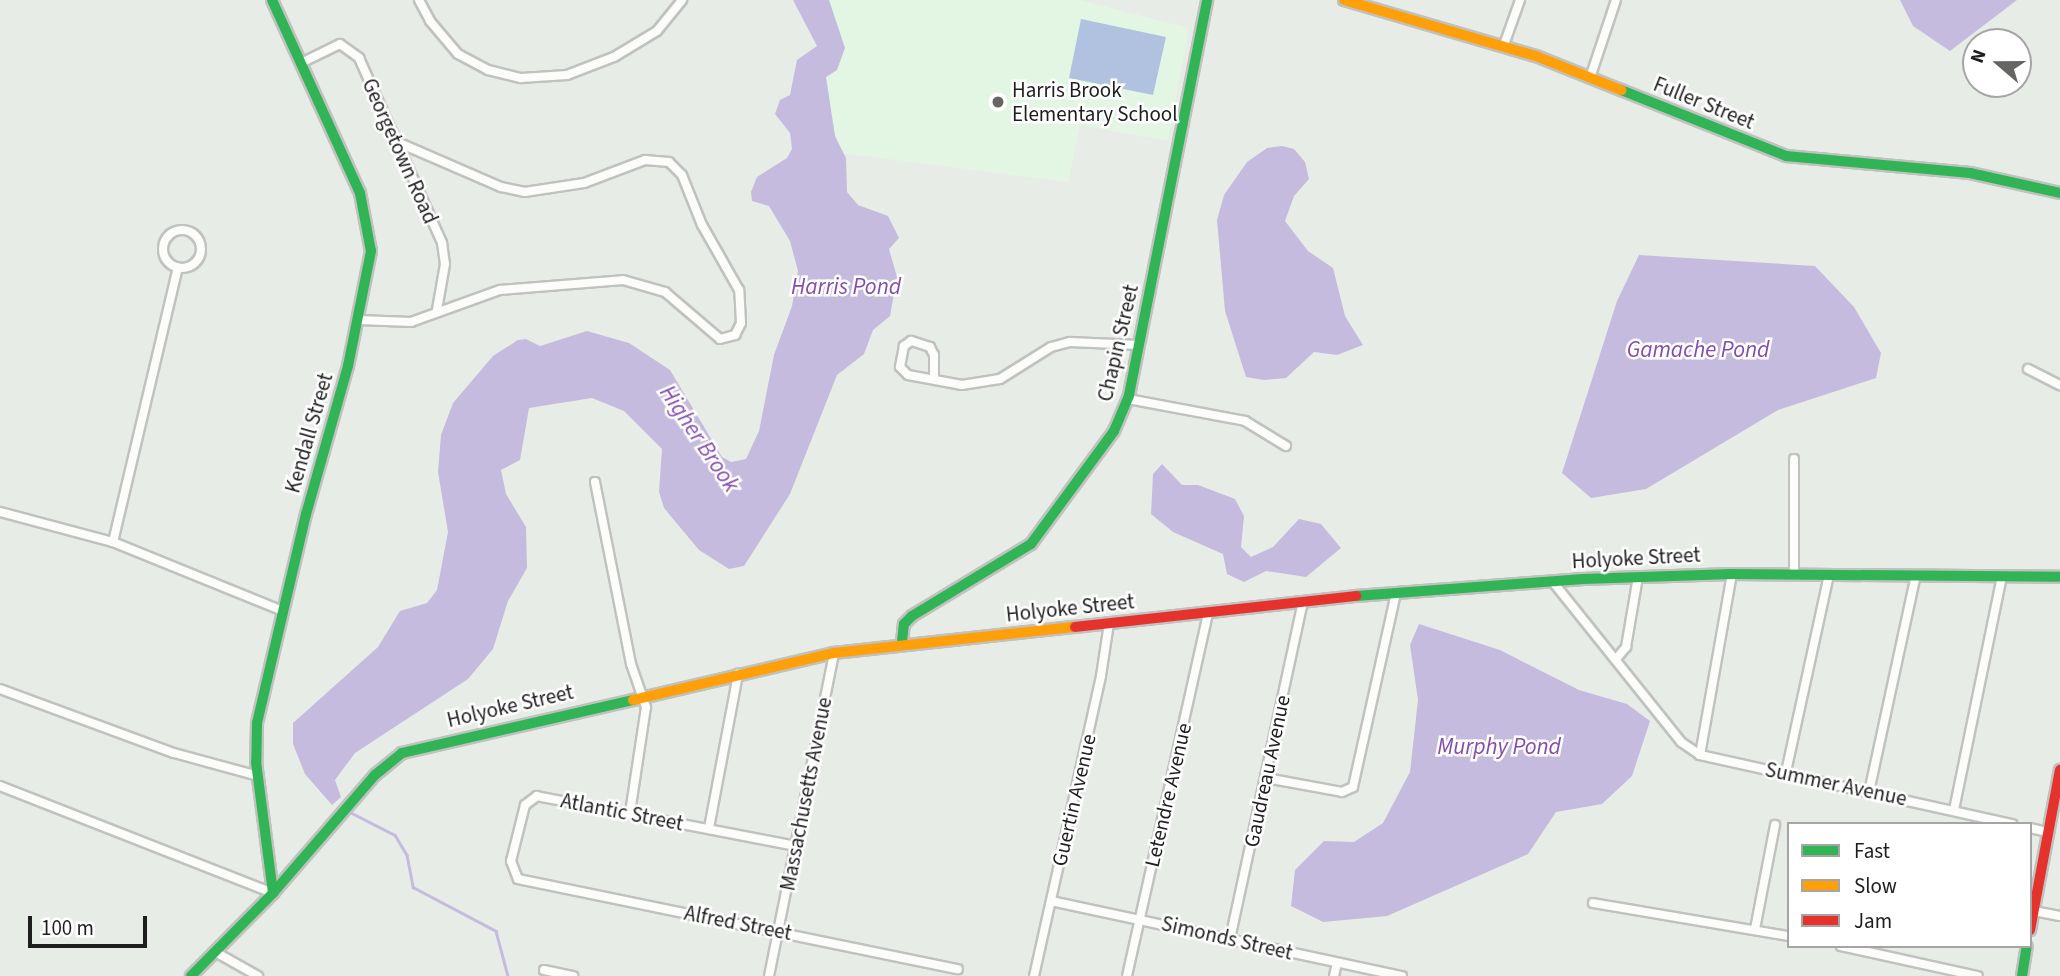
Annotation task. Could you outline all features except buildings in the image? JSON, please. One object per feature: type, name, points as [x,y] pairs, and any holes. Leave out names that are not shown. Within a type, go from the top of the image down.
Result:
[{"type":"main road","name":"Kendall Street","points":[[272,0],[367,212],[370,266],[359,320],[257,723],[258,776],[273,893]]},
{"type":"main road","name":"Chapin Street","points":[[902,642],[904,624],[912,616],[1008,562],[1048,526],[1114,431],[1128,399],[1207,0]]},
{"type":"main road","name":"Fuller Street","points":[[1344,0],[1504,45],[1786,156],[1946,170],[2060,193]]},
{"type":"main road","name":"Holyoke Street","points":[[191,976],[217,953],[273,893],[387,764],[416,747],[834,653],[902,642],[1303,602],[1553,582],[1732,574],[2060,576]]},
{"type":"main road","points":[[2032,921],[2060,770]]},
{"type":"main road","points":[[2022,976],[2027,948]]},
{"type":"street","points":[[419,0],[430,21],[458,54],[488,70],[521,78],[567,75],[614,57],[657,31],[682,0]]},
{"type":"street","points":[[1504,45],[1520,0]]},
{"type":"street","points":[[1590,78],[1616,0]]},
{"type":"street","name":"Georgetown Road","points":[[301,63],[336,44],[350,47],[397,142],[444,251],[437,310]]},
{"type":"street","points":[[359,320],[411,322],[437,310],[500,290],[629,280],[665,292],[723,340],[738,331],[742,309],[739,290],[702,225],[682,175],[669,162],[649,159],[584,183],[525,192],[501,187],[397,142]]},
{"type":"street","points":[[182,229],[199,238],[200,254],[189,266],[178,268],[168,261],[164,248],[169,234],[182,229]]},
{"type":"street","points":[[113,542],[178,268]]},
{"type":"street","points":[[933,379],[934,355],[930,347],[911,341],[904,346],[900,367],[908,374],[962,385],[987,384],[1051,347],[1070,342],[1139,345]]},
{"type":"street","points":[[2028,369],[2060,385]]},
{"type":"street","points":[[1128,399],[1245,421],[1286,446]]},
{"type":"street","points":[[1794,458],[1794,574]]},
{"type":"street","points":[[595,482],[625,638],[646,707],[629,813]]},
{"type":"street","points":[[0,512],[113,542],[284,611]]},
{"type":"street","points":[[1553,582],[1681,742],[1700,755],[1732,574]]},
{"type":"street","points":[[1786,772],[1829,575]]},
{"type":"street","points":[[1869,792],[1916,575]]},
{"type":"street","points":[[1954,810],[2002,576]]},
{"type":"street","points":[[1616,659],[1626,648],[1638,577]]},
{"type":"street","points":[[1266,778],[1342,792],[1353,787],[1396,593]]},
{"type":"street","name":"Gaudreau Avenue","points":[[1230,939],[1303,602]]},
{"type":"street","name":"Letendre Avenue","points":[[1127,976],[1208,613]]},
{"type":"street","name":"Guertin Avenue","points":[[1034,976],[1101,676],[1109,623]]},
{"type":"street","name":"Massachusetts Avenue","points":[[769,976],[834,653]]},
{"type":"street","points":[[709,828],[738,674]]},
{"type":"street","points":[[0,689],[174,753],[258,776]]},
{"type":"street","name":"Summer Avenue","points":[[1700,755],[2004,822]]},
{"type":"street","points":[[0,786],[273,893]]},
{"type":"street","name":"Atlantic Street","points":[[518,879],[511,861],[525,805],[537,796],[796,846]]},
{"type":"street","points":[[1755,929],[1775,825]]},
{"type":"street","points":[[2032,828],[2048,832]]},
{"type":"street","name":"Alfred Street","points":[[518,879],[778,930],[958,969]]},
{"type":"street","name":"Simonds Street","points":[[1051,901],[1402,976]]},
{"type":"street","points":[[1593,902],[1787,936]]},
{"type":"street","points":[[2034,912],[2060,916]]},
{"type":"street","points":[[1863,948],[1978,976]]},
{"type":"street","points":[[217,953],[258,976]]},
{"type":"street","points":[[1334,976],[1337,963]]},
{"type":"street","points":[[544,970],[573,976]]},
{"type":"shaded area","name":"Harris Brook Elementary School","points":[[822,0],[1079,0],[1189,28],[1168,141],[1080,125],[1068,182],[841,153],[819,81]]},
{"type":"shaded area","points":[[1081,19],[1166,37],[1153,95],[1069,78]]},
{"type":"water","name":"Harris Pond","points":[[793,0],[829,0],[845,48],[837,70],[826,77],[835,136],[846,158],[847,192],[858,205],[888,216],[899,238],[889,249],[897,277],[890,316],[873,330],[864,354],[837,375],[790,494],[744,566],[729,569],[699,550],[664,508],[659,492],[662,449],[624,411],[592,398],[529,408],[520,460],[501,470],[506,494],[526,527],[527,568],[508,601],[493,649],[468,679],[355,753],[335,780],[341,797],[332,805],[305,774],[293,744],[293,723],[378,647],[400,611],[427,603],[437,590],[448,532],[438,472],[441,435],[453,403],[493,356],[518,340],[526,339],[540,346],[587,331],[629,343],[670,370],[722,457],[731,462],[746,459],[759,431],[774,355],[792,306],[798,271],[790,241],[769,206],[752,201],[751,192],[757,177],[787,158],[792,149],[790,133],[775,114],[780,100],[790,95],[797,60],[817,46]]},
{"type":"water","points":[[1900,0],[2017,0],[1980,28],[1962,28],[1962,42],[1950,51],[1913,26]]},
{"type":"water","points":[[1282,146],[1294,149],[1305,162],[1309,179],[1294,196],[1285,221],[1308,251],[1333,268],[1345,316],[1363,345],[1337,355],[1314,352],[1286,378],[1264,380],[1246,377],[1225,311],[1217,220],[1224,195],[1247,162],[1267,148]]},
{"type":"water","name":"Gamache Pond","points":[[1639,255],[1815,266],[1854,307],[1881,353],[1876,378],[1778,410],[1646,489],[1591,498],[1562,473],[1617,301]]},
{"type":"water","points":[[1162,464],[1182,485],[1198,485],[1235,499],[1244,516],[1241,547],[1251,557],[1273,547],[1299,519],[1321,524],[1341,548],[1306,577],[1266,571],[1244,582],[1227,574],[1223,554],[1173,532],[1151,514],[1153,474]]},
{"type":"water","name":"Murphy Pond","points":[[1419,624],[1500,650],[1579,690],[1627,704],[1650,721],[1632,776],[1602,804],[1556,812],[1528,854],[1387,916],[1323,922],[1291,906],[1295,870],[1324,841],[1354,842],[1383,823],[1410,772],[1418,700],[1410,645]]},
{"type":"waterway","name":"Higher Brook","points":[[348,811],[395,835],[407,855],[413,887],[496,931],[508,976]]},
{"type":"traffic: fast","points":[[272,0],[360,193],[371,251],[348,366],[306,514],[257,723],[256,762],[273,893]]},
{"type":"traffic: fast","points":[[902,642],[904,624],[912,616],[1031,544],[1114,431],[1129,395],[1207,0]]},
{"type":"traffic: fast","points":[[1621,90],[1786,156],[1970,173],[2060,193]]},
{"type":"traffic: fast","points":[[1356,596],[1583,579],[1732,574],[2060,577]]},
{"type":"traffic: fast","points":[[191,976],[273,893],[375,775],[402,753],[633,700]]},
{"type":"traffic: fast","points":[[2022,976],[2027,948]]},
{"type":"traffic: slow","points":[[1344,0],[1536,56],[1621,90]]},
{"type":"traffic: slow","points":[[633,700],[834,653],[1075,627]]},
{"type":"traffic: jam","points":[[1075,627],[1356,596]]},
{"type":"traffic: jam","points":[[2032,919],[2060,770]]},
{"type":"place","name":"Harris Brook Elementary School","points":[[998,102]]}]
